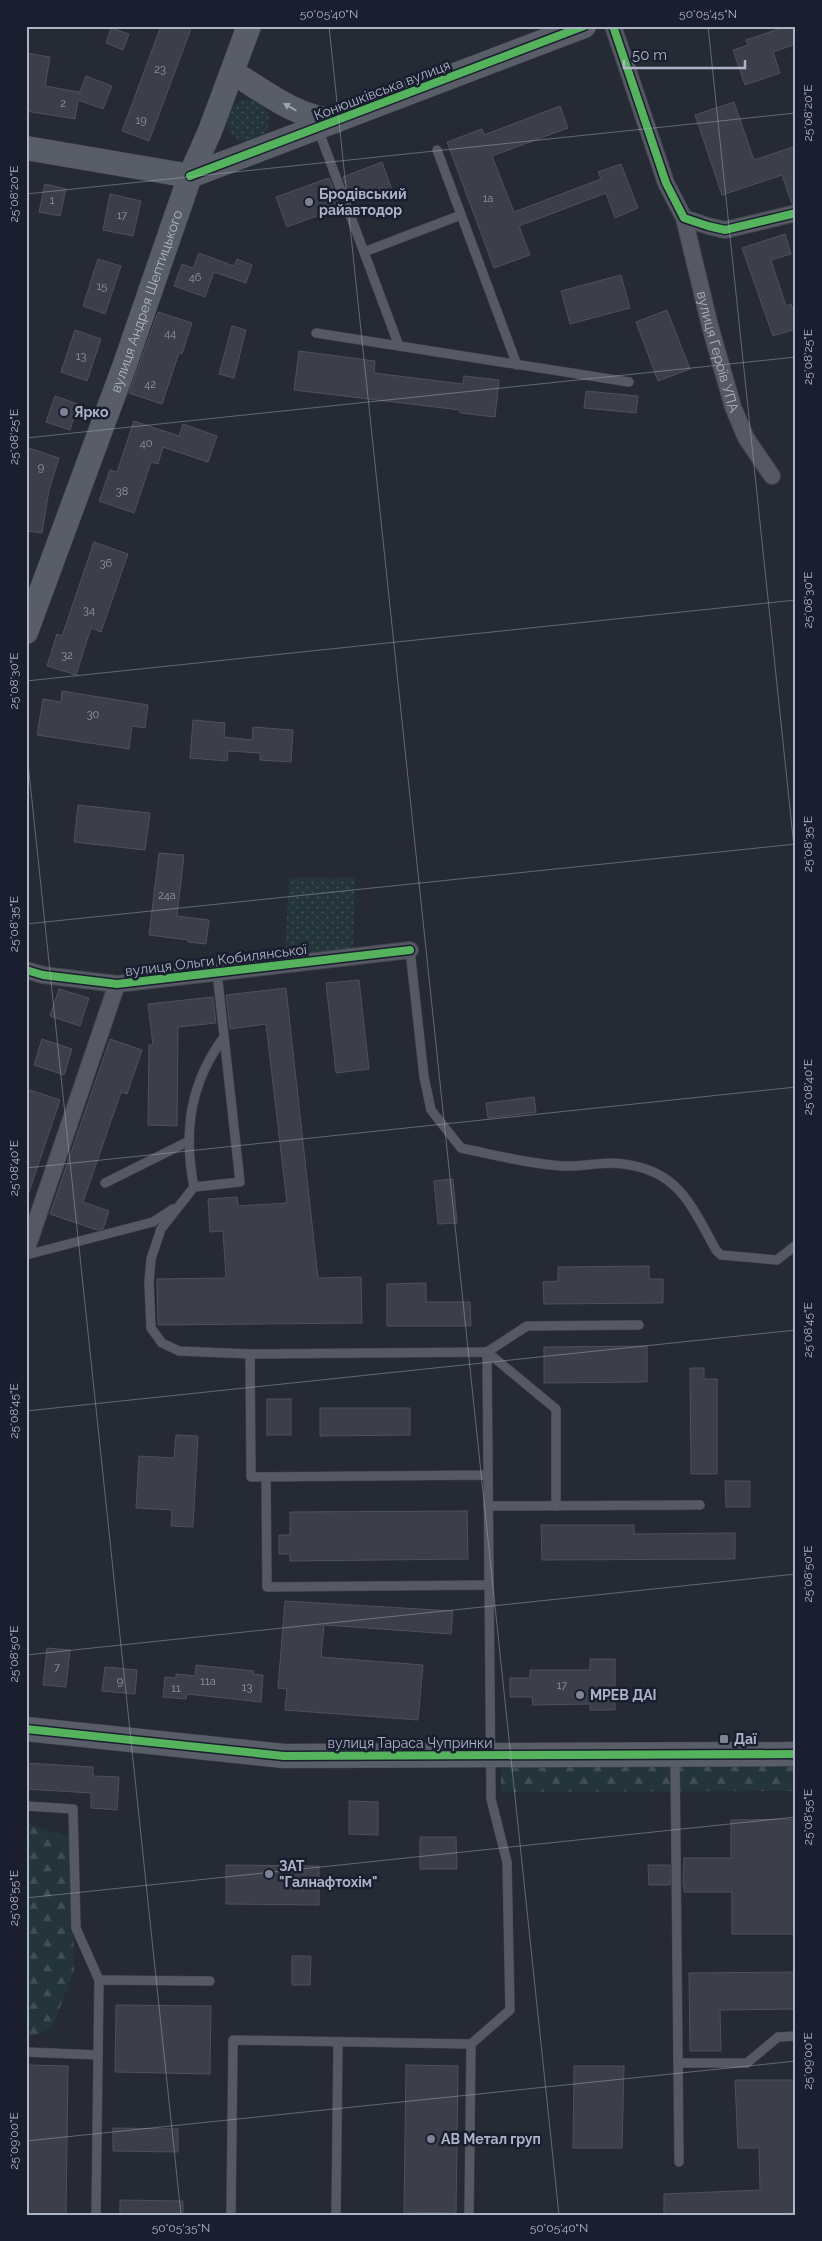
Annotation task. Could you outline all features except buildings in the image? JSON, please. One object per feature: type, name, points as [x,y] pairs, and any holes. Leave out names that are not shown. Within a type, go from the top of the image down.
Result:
[{"type":"street","name":"вулиця Андрея Шептицького","points":[[26,632],[31,600],[124,367],[190,176],[249,26]]},
{"type":"street","name":"Конюшківська вулиця","points":[[190,176],[584,26]]},
{"type":"street","name":"вулиця Героїв УПА","points":[[613,26],[666,183],[684,218],[710,326],[733,408],[746,438],[772,476]]},
{"type":"street","points":[[232,72],[294,110],[320,119],[327,125]]},
{"type":"street","points":[[26,148],[190,176]]},
{"type":"street","points":[[684,218],[725,230],[796,213]]},
{"type":"street","name":"вулиця Ольги Кобилянської","points":[[26,970],[43,975],[117,984],[410,950]]},
{"type":"street","name":"вулиця Ольги Кобилянської","points":[[26,1251],[117,984]]},
{"type":"street","name":"вулиця Тараса Чупринки","points":[[26,1729],[284,1756],[796,1754]]},
{"type":"lane","points":[[327,125],[364,252],[400,346]]},
{"type":"lane","points":[[436,150],[518,365]]},
{"type":"lane","points":[[364,252],[461,216]]},
{"type":"lane","points":[[316,333],[629,382]]},
{"type":"lane","points":[[410,950],[424,1076],[431,1110],[461,1148],[545,1165],[577,1167],[610,1163],[648,1169],[674,1185],[687,1200],[716,1250],[721,1255],[777,1260],[796,1246]]},
{"type":"lane","points":[[217,972],[240,1182],[194,1187],[161,1229],[151,1258],[149,1282],[152,1328],[162,1343],[179,1350],[250,1354],[488,1352],[528,1326],[639,1325]]},
{"type":"lane","points":[[194,1187],[189,1142],[196,1086],[210,1056],[224,1037]]},
{"type":"lane","points":[[105,1183],[189,1142]]},
{"type":"lane","points":[[26,1255],[153,1222],[178,1206]]},
{"type":"lane","points":[[231,2215],[233,2040],[471,2044],[510,2010],[507,1862],[491,1799],[488,1352]]},
{"type":"lane","points":[[488,1352],[556,1409],[556,1506]]},
{"type":"lane","points":[[250,1354],[251,1477],[488,1475]]},
{"type":"lane","points":[[266,1477],[267,1587],[489,1585]]},
{"type":"lane","points":[[488,1506],[700,1505]]},
{"type":"lane","points":[[675,1754],[679,2162]]},
{"type":"lane","points":[[26,1806],[74,1809],[76,1928],[99,1980],[96,2215]]},
{"type":"lane","points":[[99,1980],[210,1981]]},
{"type":"lane","points":[[678,2063],[747,2063],[778,2037],[796,2036]]},
{"type":"lane","points":[[336,2215],[338,2042]]},
{"type":"lane","points":[[469,2215],[471,2044]]},
{"type":"lane","points":[[26,2052],[98,2055]]},
{"type":"green space","points":[[248,100],[263,106],[269,121],[263,136],[248,142],[233,136],[227,121],[233,106]]},
{"type":"green space","points":[[289,878],[355,878],[353,951],[285,959]]},
{"type":"green space","points":[[796,1765],[796,1791],[501,1792],[501,1766]]},
{"type":"green space","points":[[26,1823],[72,1838],[74,1971],[52,2028],[26,2039]]},
{"type":"cycle path","points":[[190,176],[584,26]]},
{"type":"cycle path","points":[[613,26],[666,183],[684,218],[725,230],[796,213]]},
{"type":"cycle path","points":[[26,970],[43,975],[117,984],[410,950]]},
{"type":"cycle path","points":[[26,1729],[284,1756],[796,1754]]},
{"type":"place","name":"Бродівський райавтодор","points":[[309,202]]},
{"type":"place","name":"Ярко","points":[[64,412]]},
{"type":"place","name":"МРЕВ ДАІ","points":[[580,1695]]},
{"type":"place","name":"Даї","points":[[724,1739]]},
{"type":"place","name":"ЗАТ \"Галнафтохім\"","points":[[269,1874]]},
{"type":"place","name":"АВ Метал груп","points":[[431,2139]]}]
